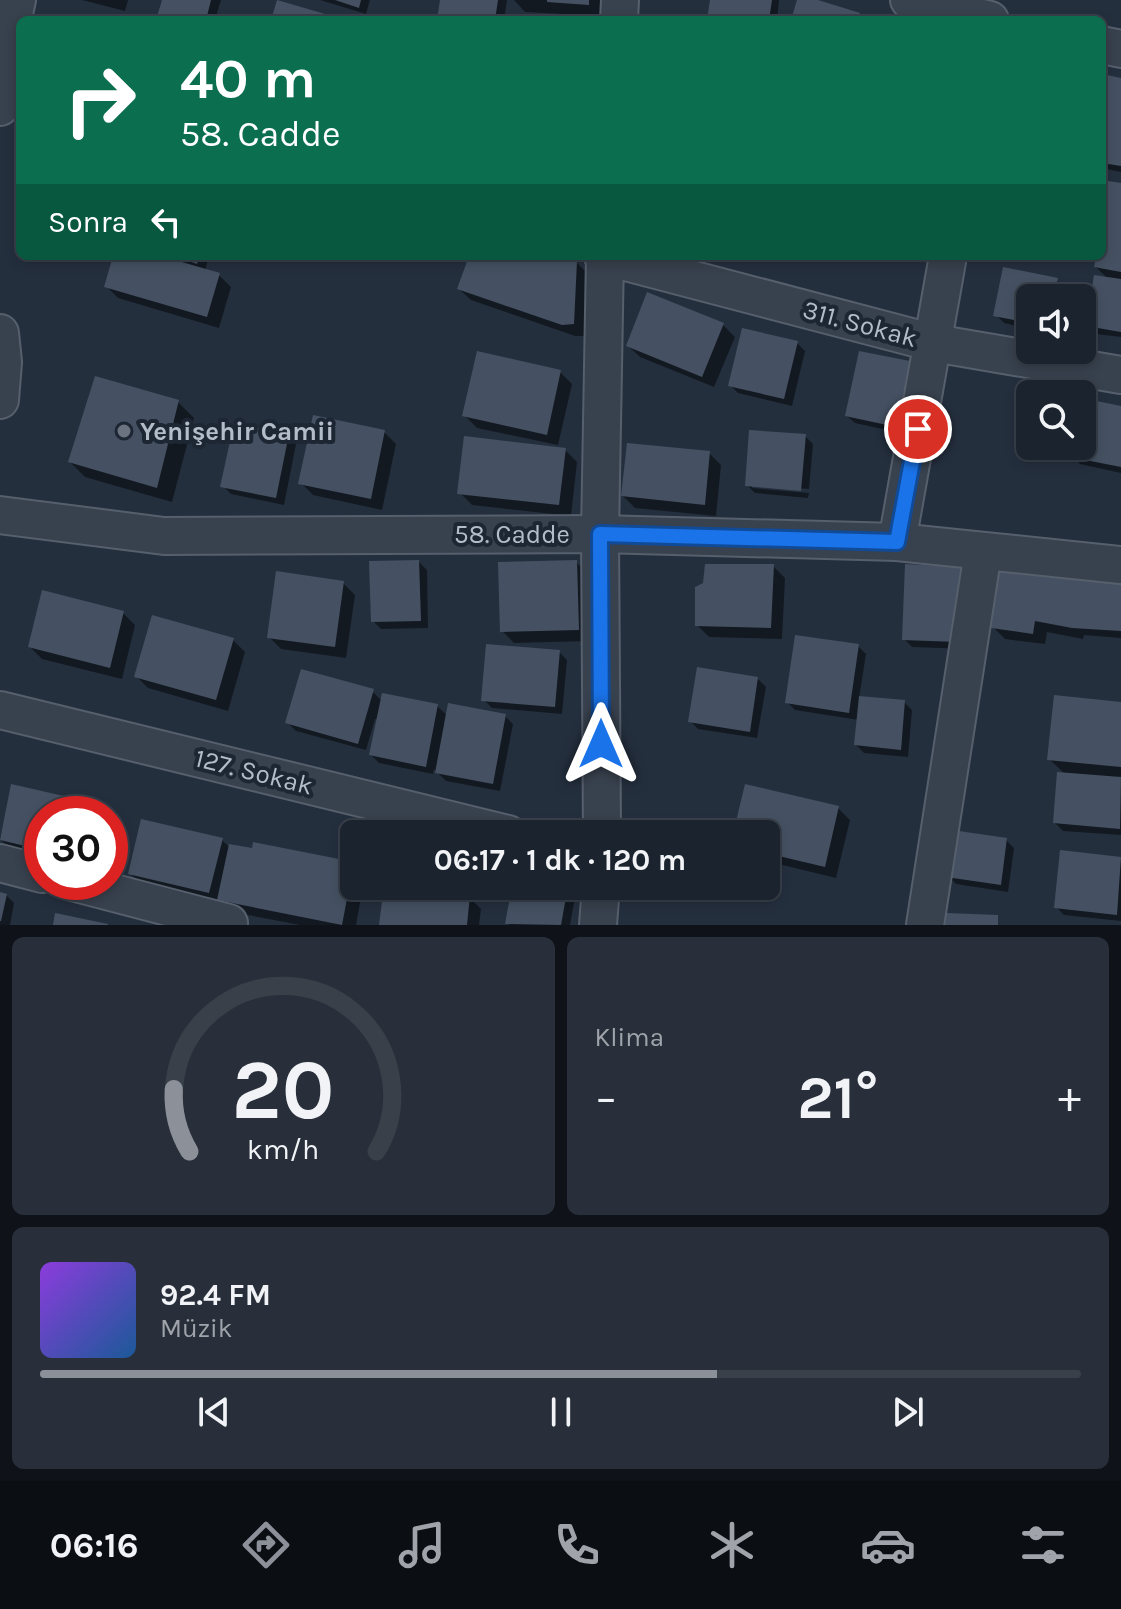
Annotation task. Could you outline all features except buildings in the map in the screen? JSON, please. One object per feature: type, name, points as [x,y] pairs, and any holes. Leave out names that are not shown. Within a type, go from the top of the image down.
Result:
[{"type":"street","points":[[909,0],[971,16]]},
{"type":"street","points":[[0,107],[12,24]]},
{"type":"street","points":[[602,820],[600,534],[604,260]]},
{"type":"street","name":"311. Sokak","points":[[619,260],[934,343],[1121,375]]},
{"type":"street","points":[[897,542],[947,260]]},
{"type":"street","points":[[0,333],[3,362],[0,400]]},
{"type":"street","name":"58. Cadde","points":[[0,515],[164,536],[600,534],[897,542],[1121,565]]},
{"type":"street","points":[[925,925],[983,552]]},
{"type":"street","name":"127. Sokak","points":[[0,710],[451,820]]},
{"type":"street","points":[[0,863],[24,869]]},
{"type":"street","points":[[128,897],[229,923]]},
{"type":"street","points":[[598,925],[600,900]]},
{"type":"place","name":"Yenişehir Camii","points":[[124,431]]},
{"type":"route","points":[[601,744],[600,534],[897,542],[918,429]]}]
